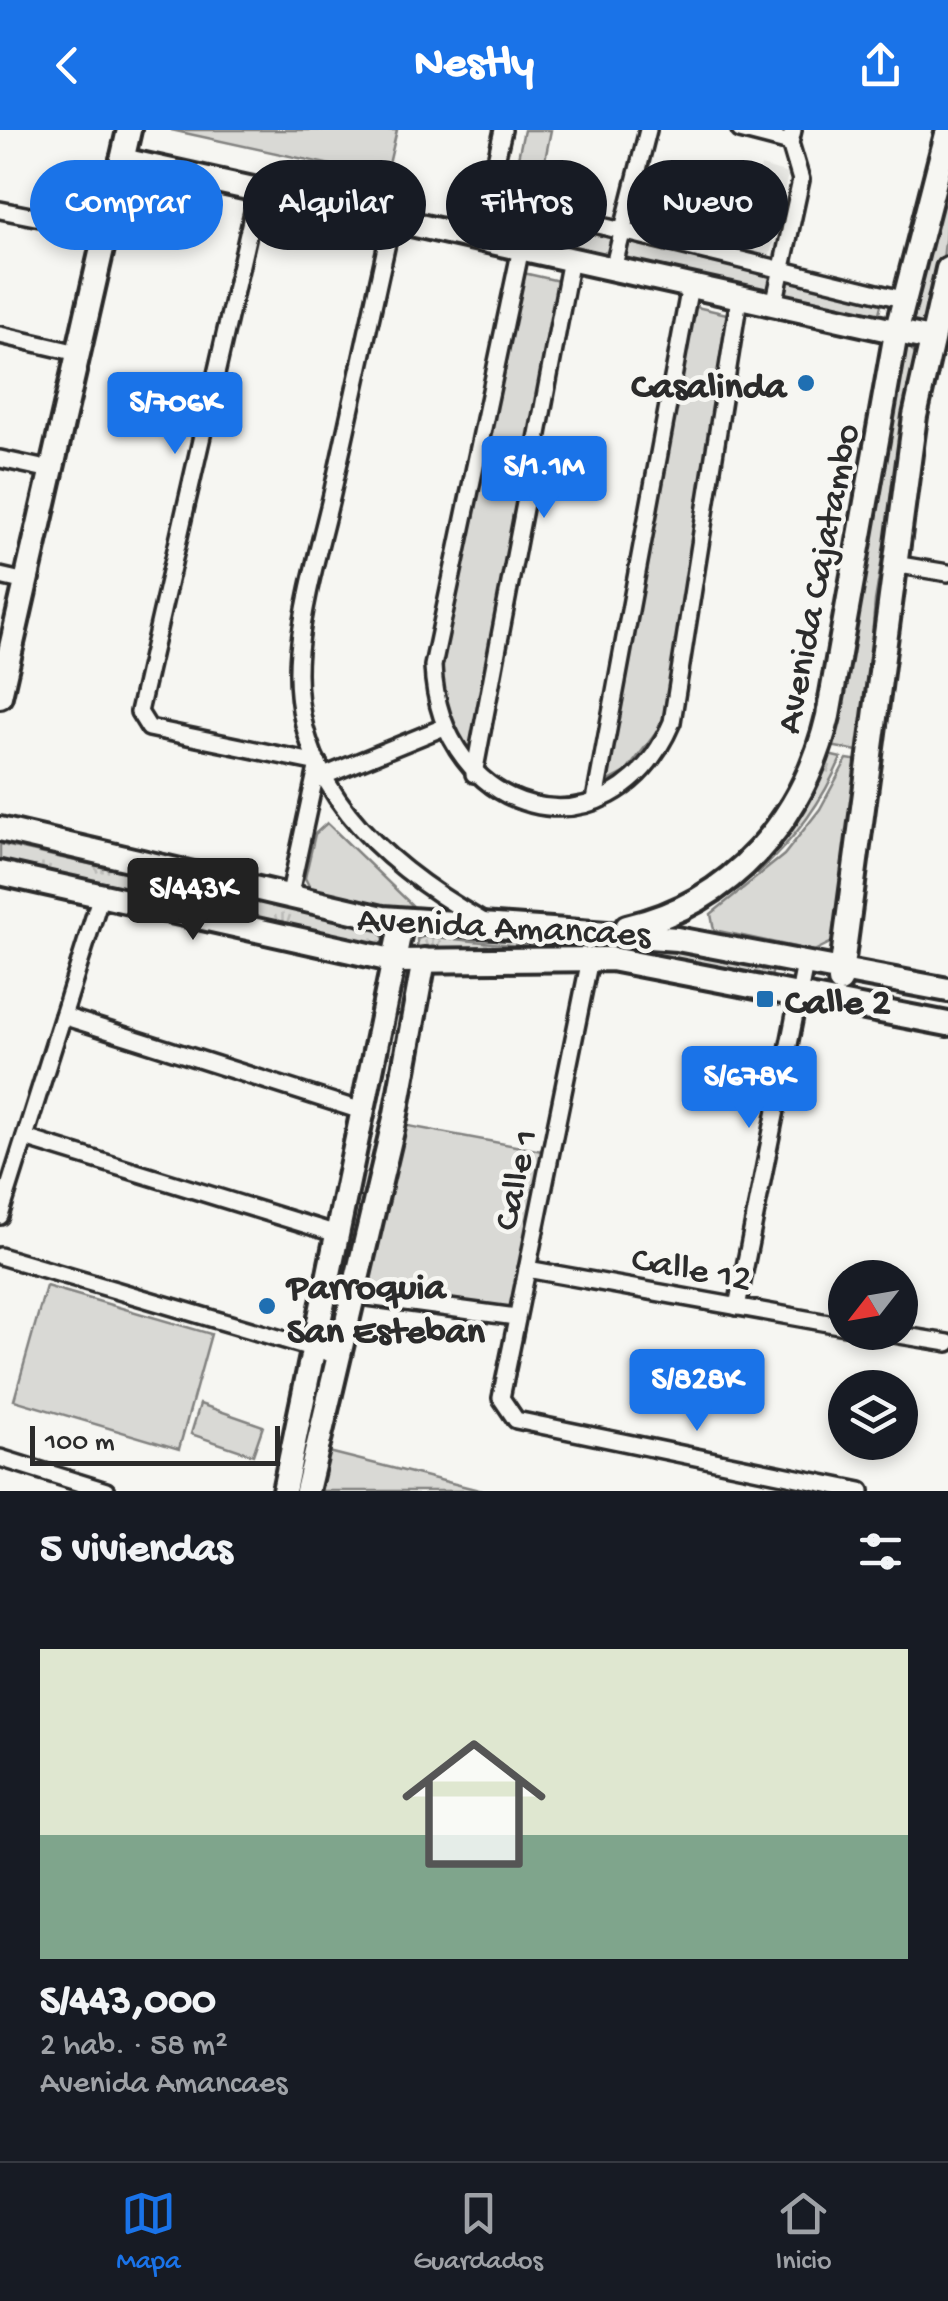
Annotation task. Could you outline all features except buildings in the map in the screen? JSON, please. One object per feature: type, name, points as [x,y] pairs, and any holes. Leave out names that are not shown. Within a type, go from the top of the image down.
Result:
[{"type":"street","points":[[122,160],[129,130]]},
{"type":"street","points":[[496,160],[503,130]]},
{"type":"street","points":[[612,268],[648,130]]},
{"type":"street","points":[[740,130],[792,137],[802,180],[774,305]]},
{"type":"street","name":"Avenida Cajatambo","points":[[604,931],[656,919],[713,890],[764,847],[813,772],[828,716],[896,333],[948,130]]},
{"type":"street","points":[[0,210],[30,216]]},
{"type":"street","points":[[607,229],[906,300]]},
{"type":"street","points":[[0,696],[102,250]]},
{"type":"street","points":[[244,250],[139,712],[149,728],[321,769],[444,727]]},
{"type":"street","points":[[385,250],[300,642],[302,708],[321,769],[348,815],[383,855],[485,923]]},
{"type":"street","points":[[521,250],[435,647],[434,687],[444,727],[474,774],[513,799],[536,805],[559,807],[595,800],[628,784],[647,766],[672,722],[740,298]]},
{"type":"street","points":[[530,250],[930,339]]},
{"type":"street","points":[[474,774],[570,259]]},
{"type":"street","name":"Avenida Cajatambo","points":[[837,1002],[894,564],[930,339],[948,268]]},
{"type":"street","points":[[595,800],[690,286]]},
{"type":"street","points":[[0,335],[78,353]]},
{"type":"street","points":[[0,459],[52,470]]},
{"type":"street","points":[[894,564],[948,573]]},
{"type":"street","points":[[0,576],[26,582]]},
{"type":"street","points":[[289,898],[321,769]]},
{"type":"street","name":"Avenida Amancaes","points":[[0,829],[402,921],[485,923],[677,939],[948,990]]},
{"type":"street","name":"Avenida Amancaes","points":[[0,873],[396,961],[590,959],[687,972],[948,1024]]},
{"type":"street","points":[[0,1216],[101,895]]},
{"type":"street","points":[[284,1491],[402,921]]},
{"type":"street","name":"Calle 1","points":[[590,959],[501,1398],[516,1420],[861,1491]]},
{"type":"street","points":[[307,1491],[396,1114],[424,960]]},
{"type":"street","points":[[737,1306],[805,964]]},
{"type":"street","points":[[63,1016],[365,1112]]},
{"type":"street","points":[[24,1138],[337,1234]]},
{"type":"street","points":[[0,1256],[339,1356]]},
{"type":"street","name":"Calle 12","points":[[527,1270],[828,1323]]},
{"type":"street","points":[[353,1296],[516,1316]]},
{"type":"street","points":[[918,1338],[948,1342]]},
{"type":"street","points":[[0,1458],[106,1491]]},
{"type":"shaded area","points":[[744,250],[771,250],[768,264],[742,259]]},
{"type":"green space","points":[[171,130],[397,130],[390,160],[308,160]]},
{"type":"green space","points":[[524,130],[551,130],[545,160],[518,160]]},
{"type":"green space","points":[[948,158],[941,271],[929,313],[920,329],[911,324],[912,311]]},
{"type":"green space","points":[[607,237],[627,242],[627,250],[662,250],[882,301],[877,321],[578,250],[607,250]]},
{"type":"green space","points":[[519,272],[559,281],[469,752],[452,726],[435,680]]},
{"type":"green space","points":[[688,305],[731,315],[662,725],[626,772],[607,782],[604,757]]},
{"type":"green space","points":[[911,348],[916,356],[875,601],[863,752],[830,746],[902,350]]},
{"type":"green space","points":[[828,755],[841,758],[825,790],[795,834],[758,873],[755,870],[788,834]]},
{"type":"green space","points":[[847,759],[860,761],[832,942],[814,951],[714,930],[711,914],[784,855],[820,809]]},
{"type":"green space","points":[[327,823],[412,905],[406,912],[310,888],[305,878],[315,834]]},
{"type":"green space","points":[[0,844],[378,929],[385,940],[381,948],[0,865]]},
{"type":"green space","points":[[425,936],[512,945],[628,940],[773,968],[770,983],[418,953],[417,939]]},
{"type":"green space","points":[[398,1124],[542,1151],[512,1311],[369,1284]]},
{"type":"green space","points":[[46,1286],[211,1334],[179,1449],[14,1400]]},
{"type":"green space","points":[[200,1404],[263,1426],[253,1455],[191,1434]]},
{"type":"green space","points":[[329,1452],[483,1491],[319,1491]]},
{"type":"place","name":"Casalinda","points":[[806,383]]},
{"type":"place","name":"Calle 2","points":[[765,999]]},
{"type":"place","name":"Parroquia San Esteban","points":[[267,1306]]}]
